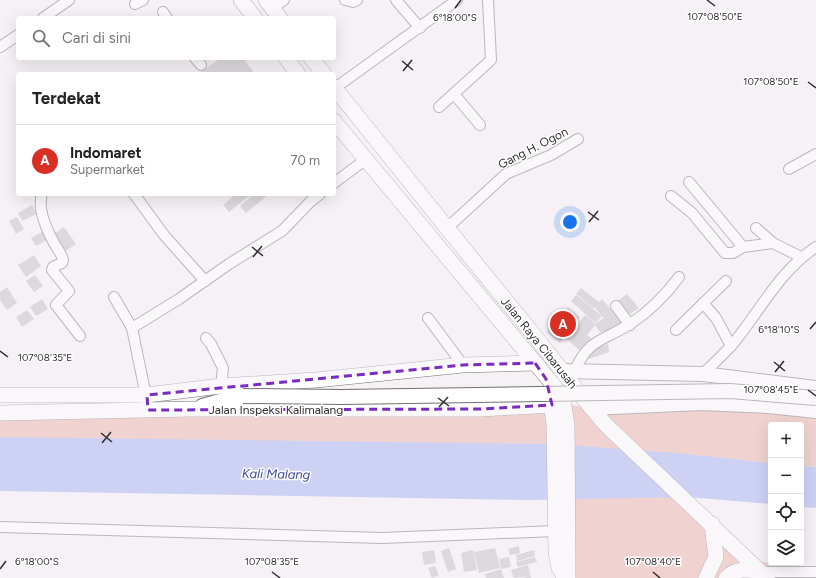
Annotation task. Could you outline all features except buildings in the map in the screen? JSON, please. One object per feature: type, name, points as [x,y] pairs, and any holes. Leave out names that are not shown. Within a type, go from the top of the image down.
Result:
[{"type":"main road","points":[[241,0],[253,16]]},
{"type":"main road","points":[[288,60],[296,72]]},
{"type":"main road","points":[[313,60],[322,72]]},
{"type":"main road","name":"Jalan Raya Cibarusah","points":[[336,88],[446,229],[569,370],[591,408],[606,425],[764,575]]},
{"type":"main road","name":"Jalan Raya Cibarusah","points":[[336,124],[539,368],[563,400],[560,424],[561,509],[567,578]]},
{"type":"main road","name":"Jalan Inspeksi Kalimalang","points":[[0,395],[147,395],[221,386],[316,380],[463,365],[539,368]]},
{"type":"main road","name":"Jalan Raya Cibarusah","points":[[539,368],[560,424]]},
{"type":"main road","points":[[569,370],[703,374],[816,388]]},
{"type":"main road","points":[[701,403],[703,374]]},
{"type":"main road","points":[[197,389],[240,396],[342,397],[730,391],[816,398]]},
{"type":"main road","points":[[192,409],[240,396]]},
{"type":"main road","points":[[591,408],[701,403],[768,406],[816,411]]},
{"type":"main road","name":"Jalan Inspeksi Kalimalang","points":[[0,413],[192,409],[465,409],[552,405]]},
{"type":"main road","name":"Jalan Raya Cibarusah","points":[[561,509],[555,531],[557,561],[567,578]]},
{"type":"main road","points":[[706,578],[716,557],[712,524]]},
{"type":"main road","points":[[726,578],[729,574],[740,570],[764,575]]},
{"type":"street","points":[[46,16],[69,0]]},
{"type":"street","points":[[272,9],[284,0]]},
{"type":"street","points":[[345,0],[352,2],[357,0]]},
{"type":"street","points":[[396,0],[420,28]]},
{"type":"street","points":[[336,86],[420,28],[457,0]]},
{"type":"street","points":[[439,107],[491,60],[488,0]]},
{"type":"street","points":[[0,47],[16,36]]},
{"type":"street","points":[[454,94],[480,125]]},
{"type":"street","name":"Gang H. Ogon","points":[[446,229],[506,174],[551,155],[578,139]]},
{"type":"street","points":[[789,169],[816,154]]},
{"type":"street","points":[[336,182],[365,160]]},
{"type":"street","points":[[689,182],[743,247]]},
{"type":"street","points":[[41,196],[40,200],[41,211],[54,243],[63,260],[52,270],[69,292],[56,305],[80,336]]},
{"type":"street","points":[[135,196],[164,235],[205,281]]},
{"type":"street","points":[[132,328],[205,281],[228,264],[282,231],[318,196]]},
{"type":"street","points":[[672,196],[692,214],[724,253],[733,253],[743,247],[773,243]]},
{"type":"street","points":[[756,228],[773,243],[801,257]]},
{"type":"street","points":[[703,374],[731,346],[778,281],[801,257],[816,247]]},
{"type":"street","points":[[569,370],[588,348],[600,338],[630,324],[665,296],[679,277]]},
{"type":"street","points":[[676,330],[726,281]]},
{"type":"street","points":[[114,297],[132,328],[147,395],[148,410]]},
{"type":"street","points":[[703,303],[716,318],[731,346]]},
{"type":"street","points":[[616,306],[630,324]]},
{"type":"street","points":[[428,318],[463,365]]},
{"type":"street","points":[[206,338],[223,368],[221,386]]},
{"type":"street","points":[[0,527],[382,538],[555,531]]},
{"type":"street","points":[[764,575],[816,572]]},
{"type":"highlighted area","points":[[535,363],[546,379],[552,405],[480,409],[148,410],[147,395],[463,365]]},
{"type":"shaded area","points":[[564,404],[591,408],[816,411],[816,467],[804,466],[804,422],[768,422],[768,463],[635,450],[748,560],[768,562],[768,566],[799,566],[816,568],[816,578],[565,578],[554,446],[0,438],[0,413]]},
{"type":"water","name":"Kali Malang","points":[[0,437],[554,444],[677,453],[768,463],[768,504],[687,497],[530,500],[0,491]]},
{"type":"water","points":[[804,466],[816,467],[816,508],[804,507]]},
{"type":"place","name":"Indomaret","points":[[563,324]]}]
